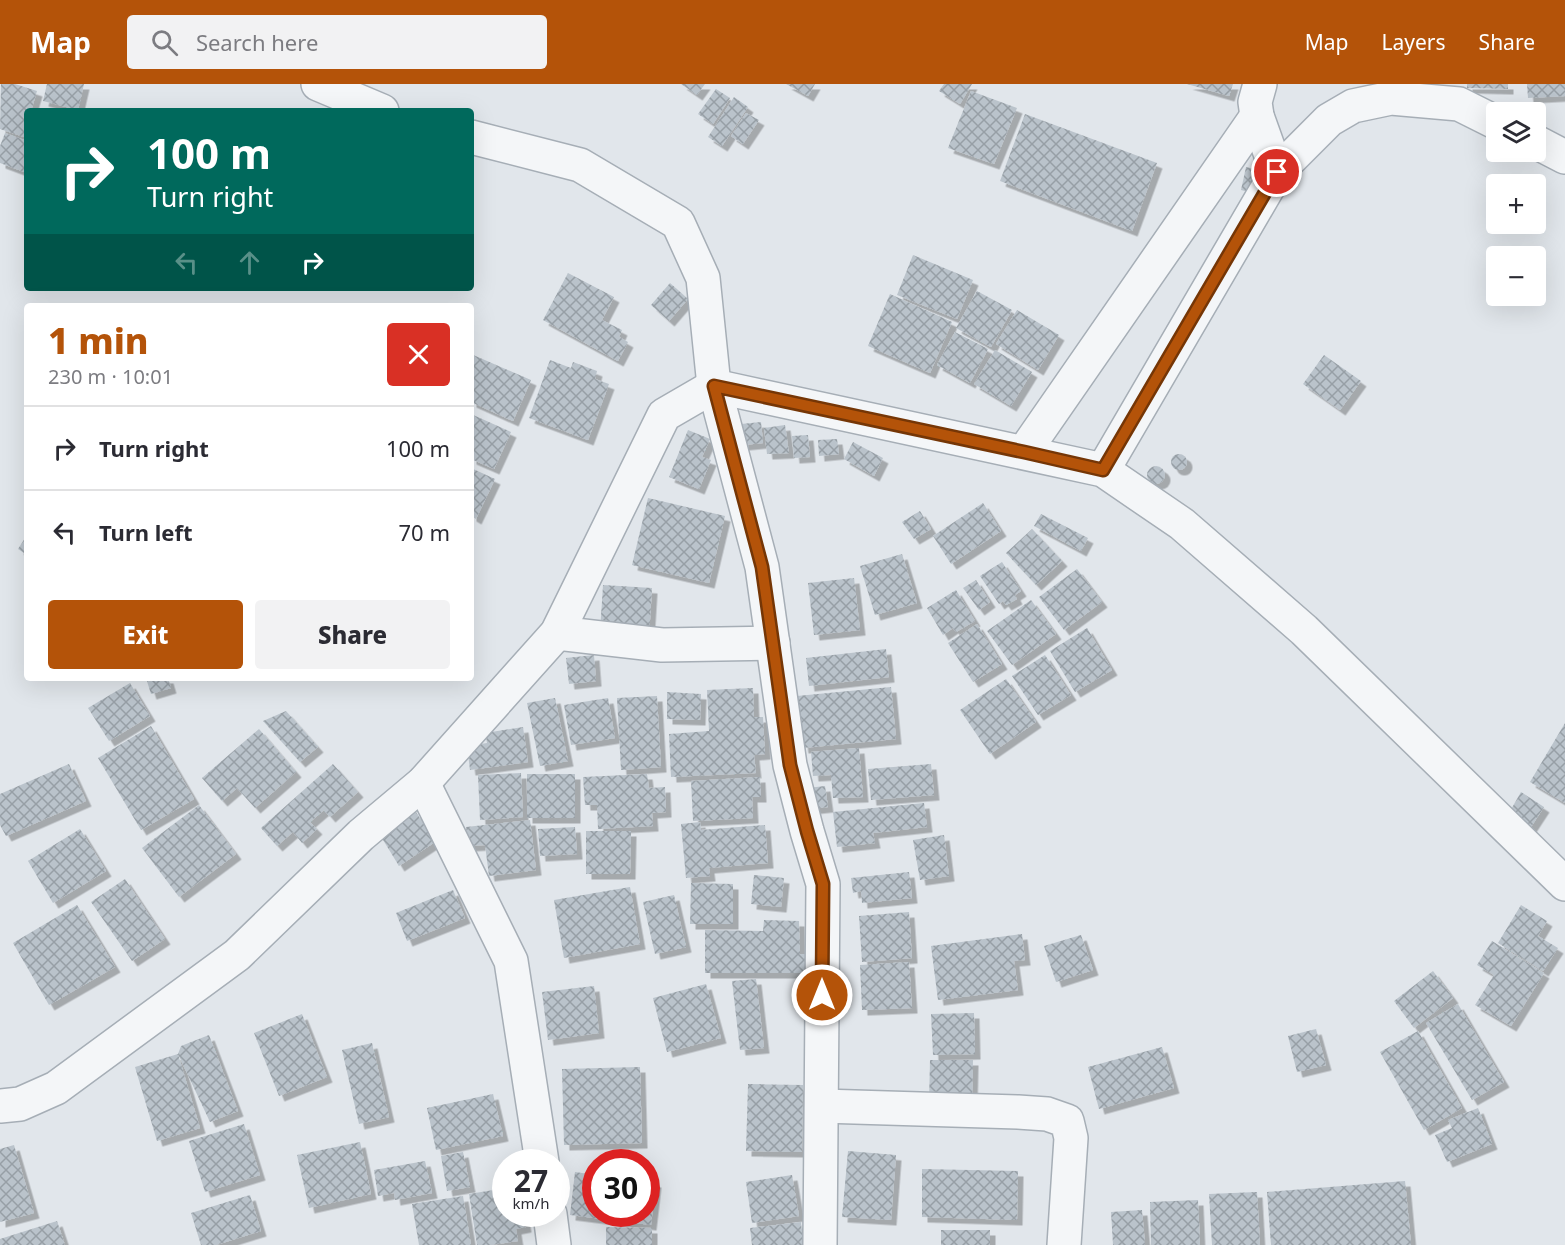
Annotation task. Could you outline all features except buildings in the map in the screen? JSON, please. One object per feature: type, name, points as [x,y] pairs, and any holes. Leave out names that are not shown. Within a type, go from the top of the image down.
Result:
[{"type":"street","points":[[318,84],[375,108]]},
{"type":"street","points":[[1103,470],[1277,172],[1329,120],[1353,106],[1391,98],[1459,104],[1486,118]]},
{"type":"street","points":[[1259,100],[1277,172]]},
{"type":"street","points":[[1024,452],[1259,100]]},
{"type":"street","points":[[474,138],[580,165],[678,223],[703,278],[714,386],[762,567],[790,765],[823,884],[820,1245]]},
{"type":"street","points":[[1546,147],[1565,157]]},
{"type":"street","points":[[0,1106],[20,1104],[56,1088],[237,955],[361,835],[423,783],[557,633],[664,415],[714,386],[1103,470],[1182,525],[1304,630],[1565,884]]},
{"type":"street","points":[[557,633],[662,645],[773,643]]},
{"type":"street","points":[[423,783],[511,961],[540,1149]]},
{"type":"street","points":[[822,1106],[1018,1112],[1047,1114],[1067,1121],[1071,1138],[1064,1245]]},
{"type":"street","points":[[552,1227],[554,1245]]},
{"type":"route","points":[[822,995],[823,884],[790,765],[762,567],[714,386],[1103,470],[1277,172]]}]
